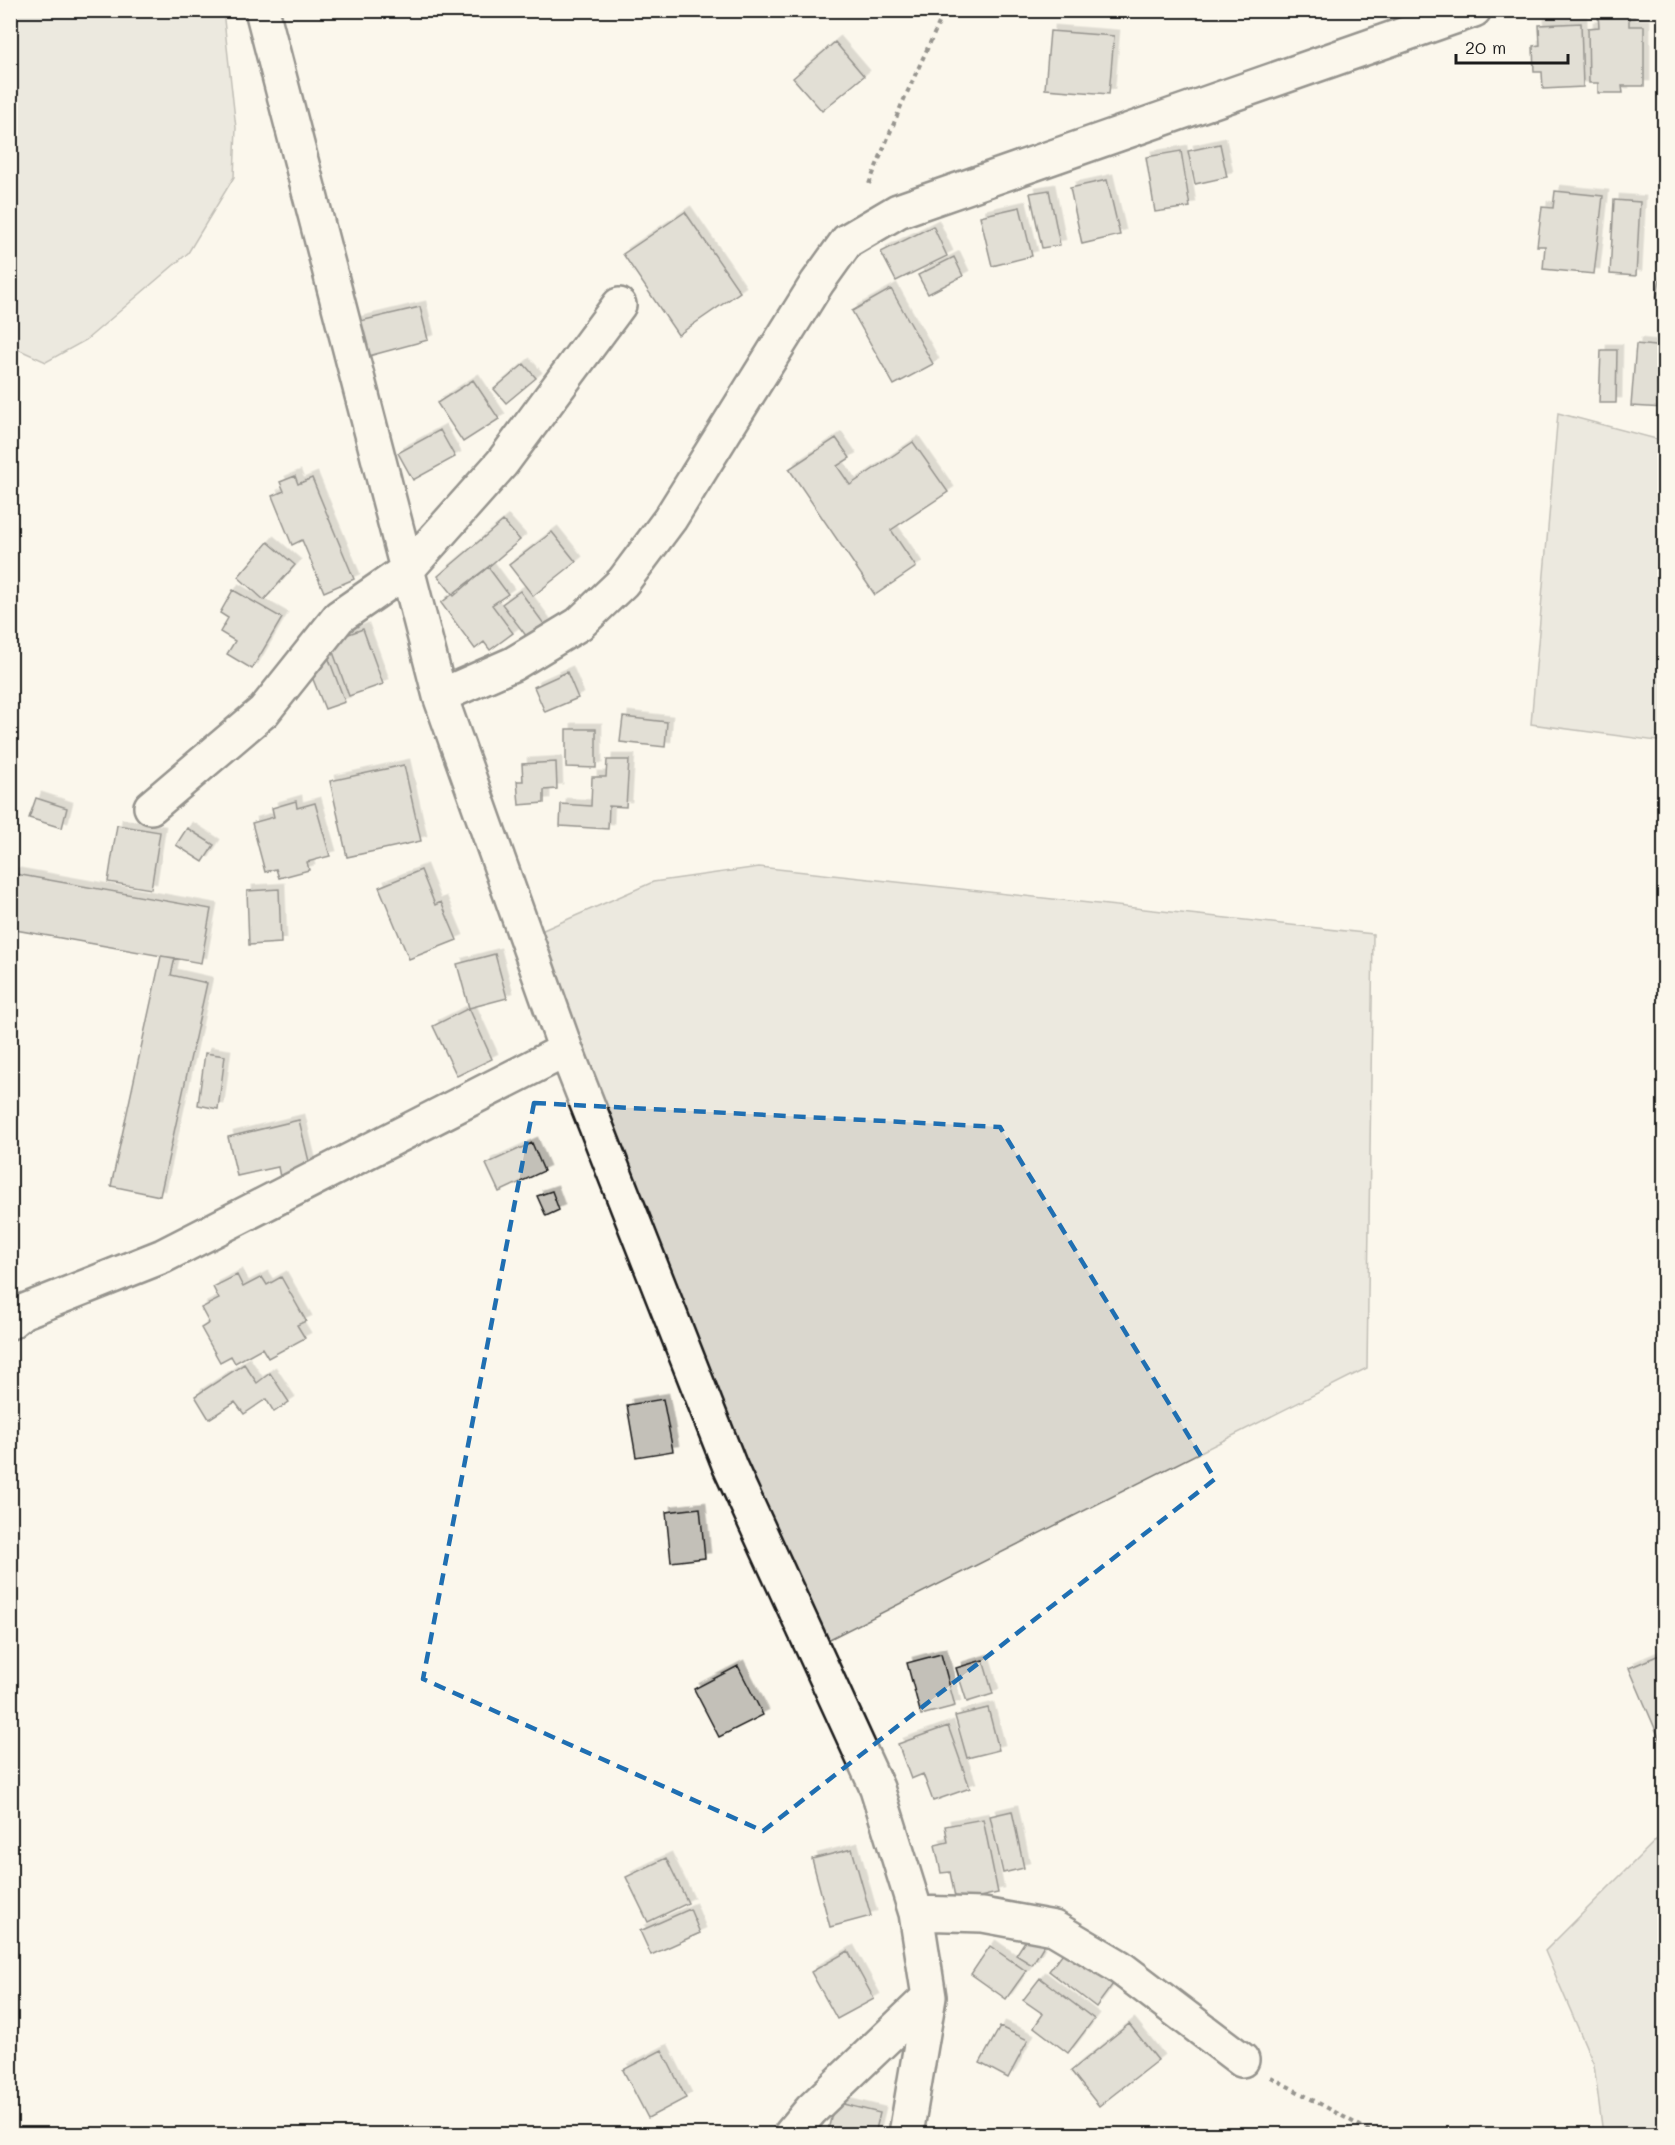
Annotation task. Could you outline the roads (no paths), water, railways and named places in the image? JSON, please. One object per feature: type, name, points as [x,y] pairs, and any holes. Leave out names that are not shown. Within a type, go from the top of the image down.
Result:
[{"type":"street","points":[[262,10],[440,696],[566,1050],[730,1467],[877,1788],[916,1913],[929,1997],[906,2134]]},
{"type":"street","points":[[440,696],[513,664],[579,624],[622,582],[670,519],[817,282],[847,241],[898,211],[1474,10]]},
{"type":"street","points":[[151,807],[264,711],[339,617],[407,570],[502,463],[620,305]]},
{"type":"street","points":[[10,1322],[22,1312],[163,1256],[566,1050]]},
{"type":"street","points":[[916,1913],[983,1915],[1054,1928],[1118,1966],[1242,2060]]},
{"type":"street","points":[[791,2134],[810,2110],[929,1997]]}]
